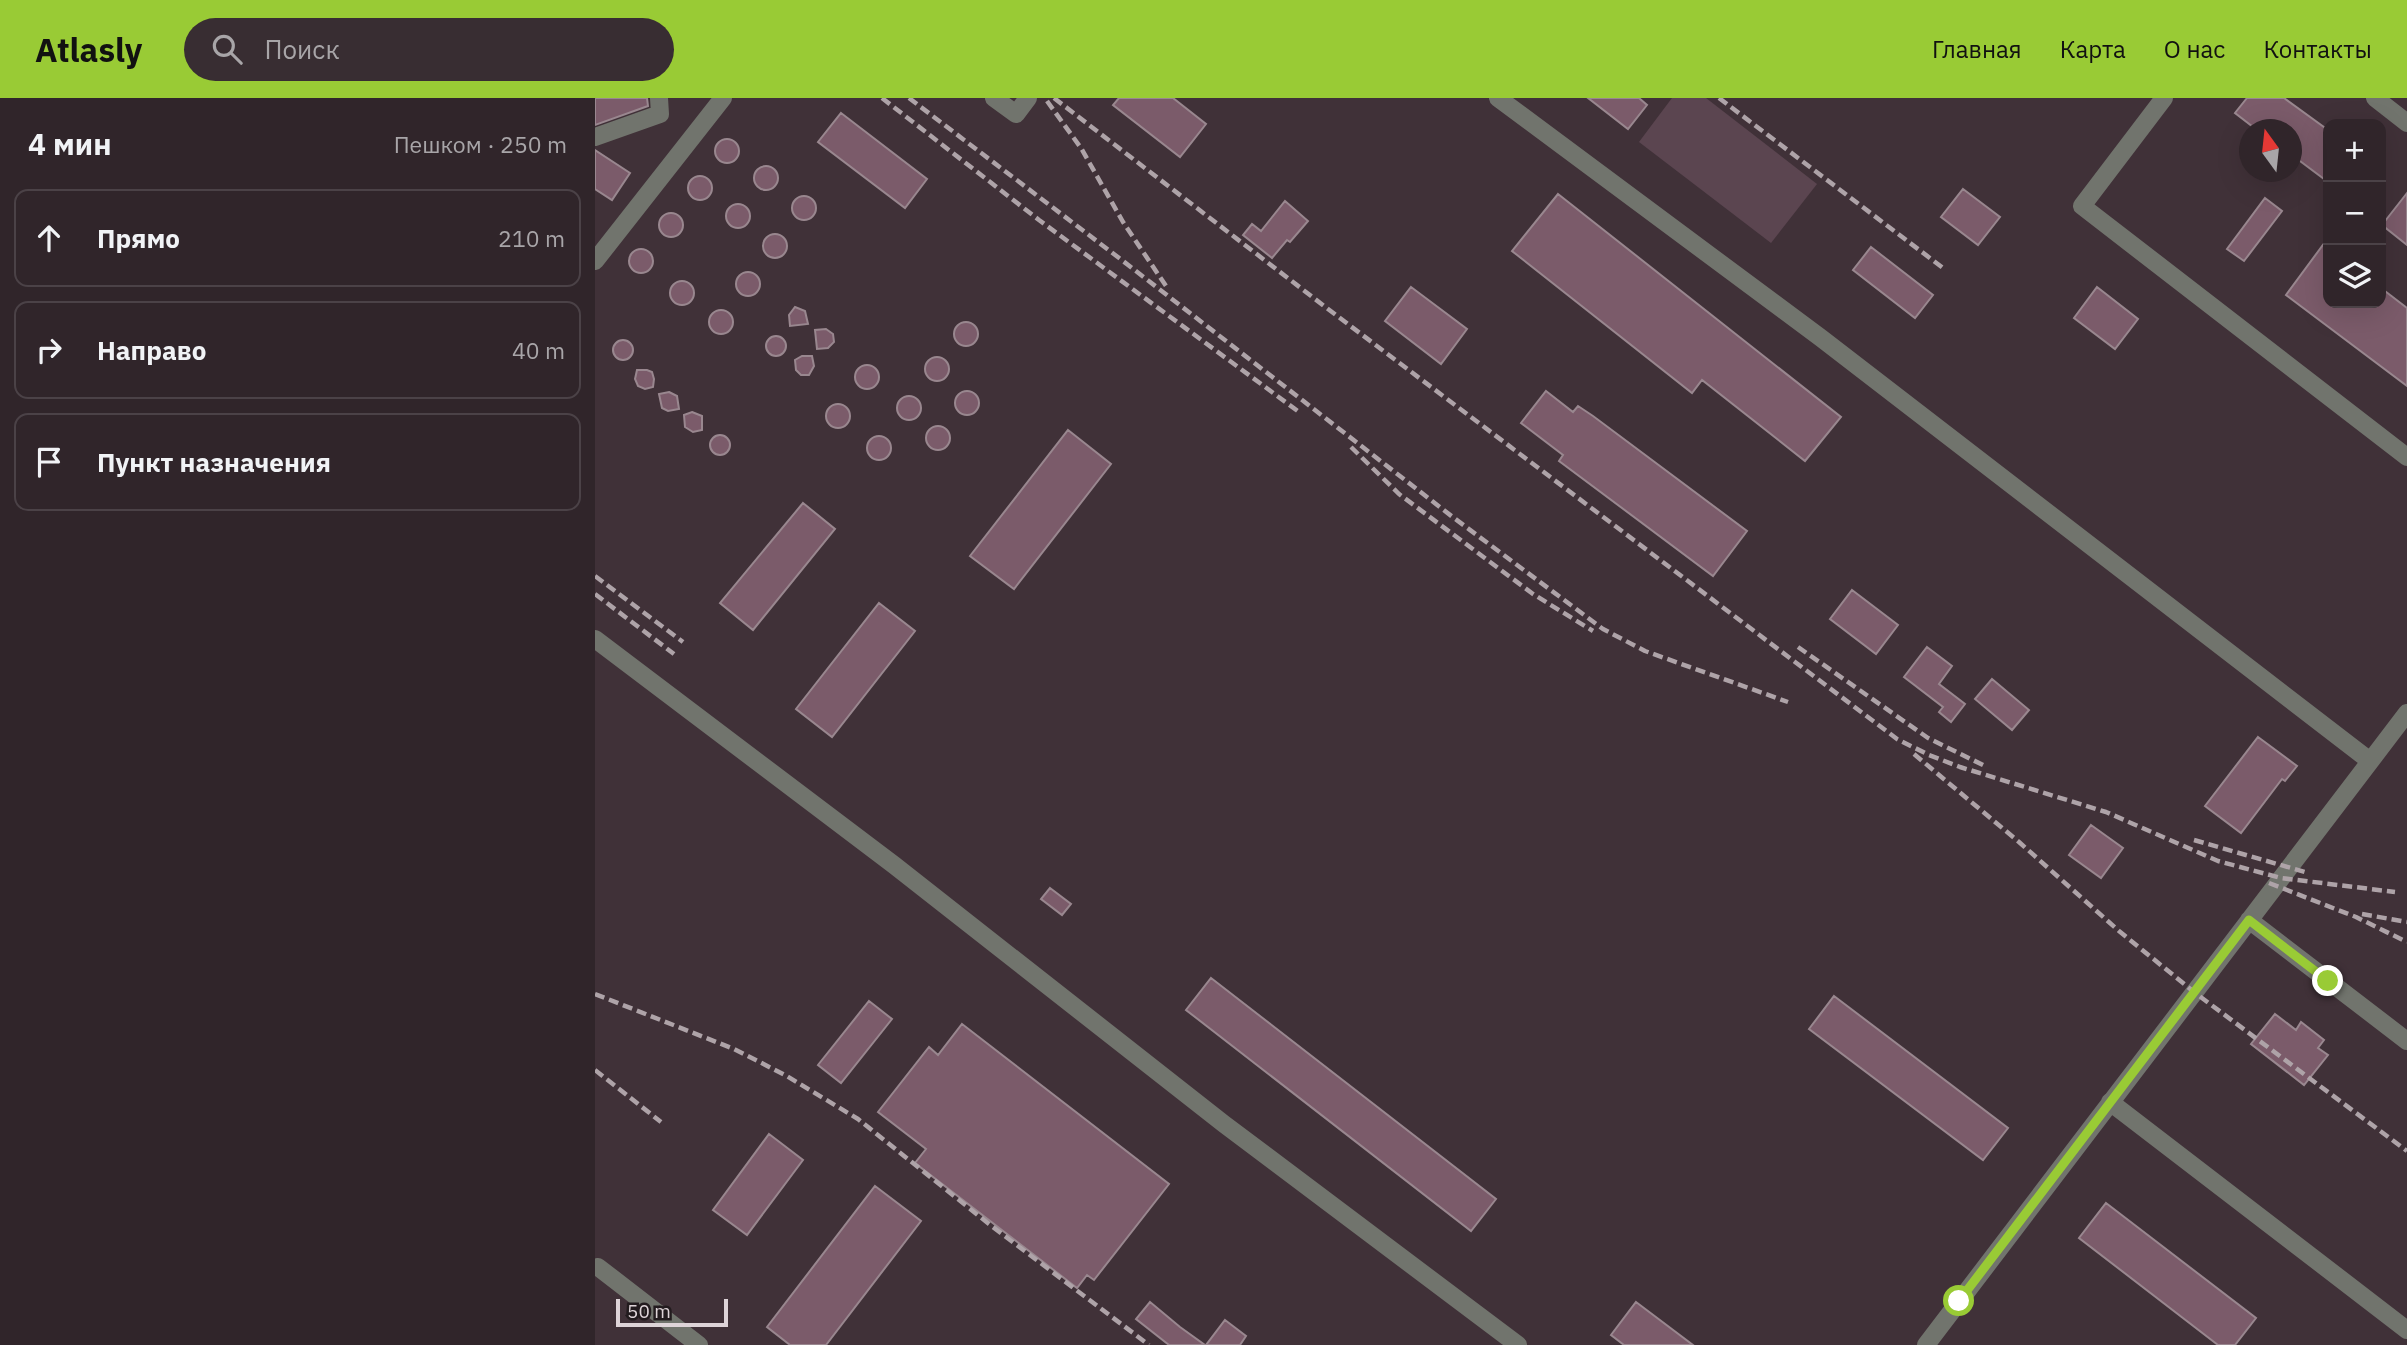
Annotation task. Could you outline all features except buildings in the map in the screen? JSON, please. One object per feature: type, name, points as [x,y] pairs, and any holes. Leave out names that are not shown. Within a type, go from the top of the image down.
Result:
[{"type":"lane","points":[[595,138],[660,114],[659,98]]},
{"type":"lane","points":[[595,261],[723,98]]},
{"type":"lane","points":[[994,98],[1016,114],[1028,98]]},
{"type":"lane","points":[[1498,98],[1821,338],[2370,761]]},
{"type":"lane","points":[[2164,98],[2082,205],[2407,457]]},
{"type":"lane","points":[[2375,98],[2407,123]]},
{"type":"lane","points":[[595,639],[894,865],[1224,1124],[1518,1345]]},
{"type":"lane","points":[[1926,1345],[2407,713]]},
{"type":"lane","points":[[2249,920],[2407,1041]]},
{"type":"lane","points":[[2110,1102],[2407,1330]]},
{"type":"lane","points":[[598,1267],[699,1345]]},
{"type":"shaded area","points":[[1672,98],[1706,98],[1817,184],[1771,243],[1639,142]]},
{"type":"railway","points":[[882,98],[1039,220],[1299,412]]},
{"type":"railway","points":[[909,98],[1454,518],[1603,629],[1645,651],[1788,702]]},
{"type":"railway","points":[[1054,98],[1328,309],[1897,739],[1960,767],[2106,812],[2218,861],[2281,878],[2395,892]]},
{"type":"railway","points":[[1719,98],[1943,268]]},
{"type":"railway","points":[[1047,101],[1081,148],[1123,222],[1168,289]]},
{"type":"railway","points":[[1351,447],[1399,494],[1533,594],[1593,631]]},
{"type":"railway","points":[[595,576],[683,642]]},
{"type":"railway","points":[[595,594],[674,654]]},
{"type":"railway","points":[[1798,647],[1928,738],[1985,766]]},
{"type":"railway","points":[[1914,754],[2194,992],[2407,1151]]},
{"type":"railway","points":[[2194,840],[2305,872]]},
{"type":"railway","points":[[2269,883],[2356,917],[2407,942]]},
{"type":"railway","points":[[2362,914],[2407,922]]},
{"type":"railway","points":[[595,994],[734,1049],[785,1075],[858,1119],[989,1224],[1149,1345]]},
{"type":"railway","points":[[595,1070],[661,1122]]},
{"type":"route","points":[[1959,1301],[2249,920],[2328,981]]}]
